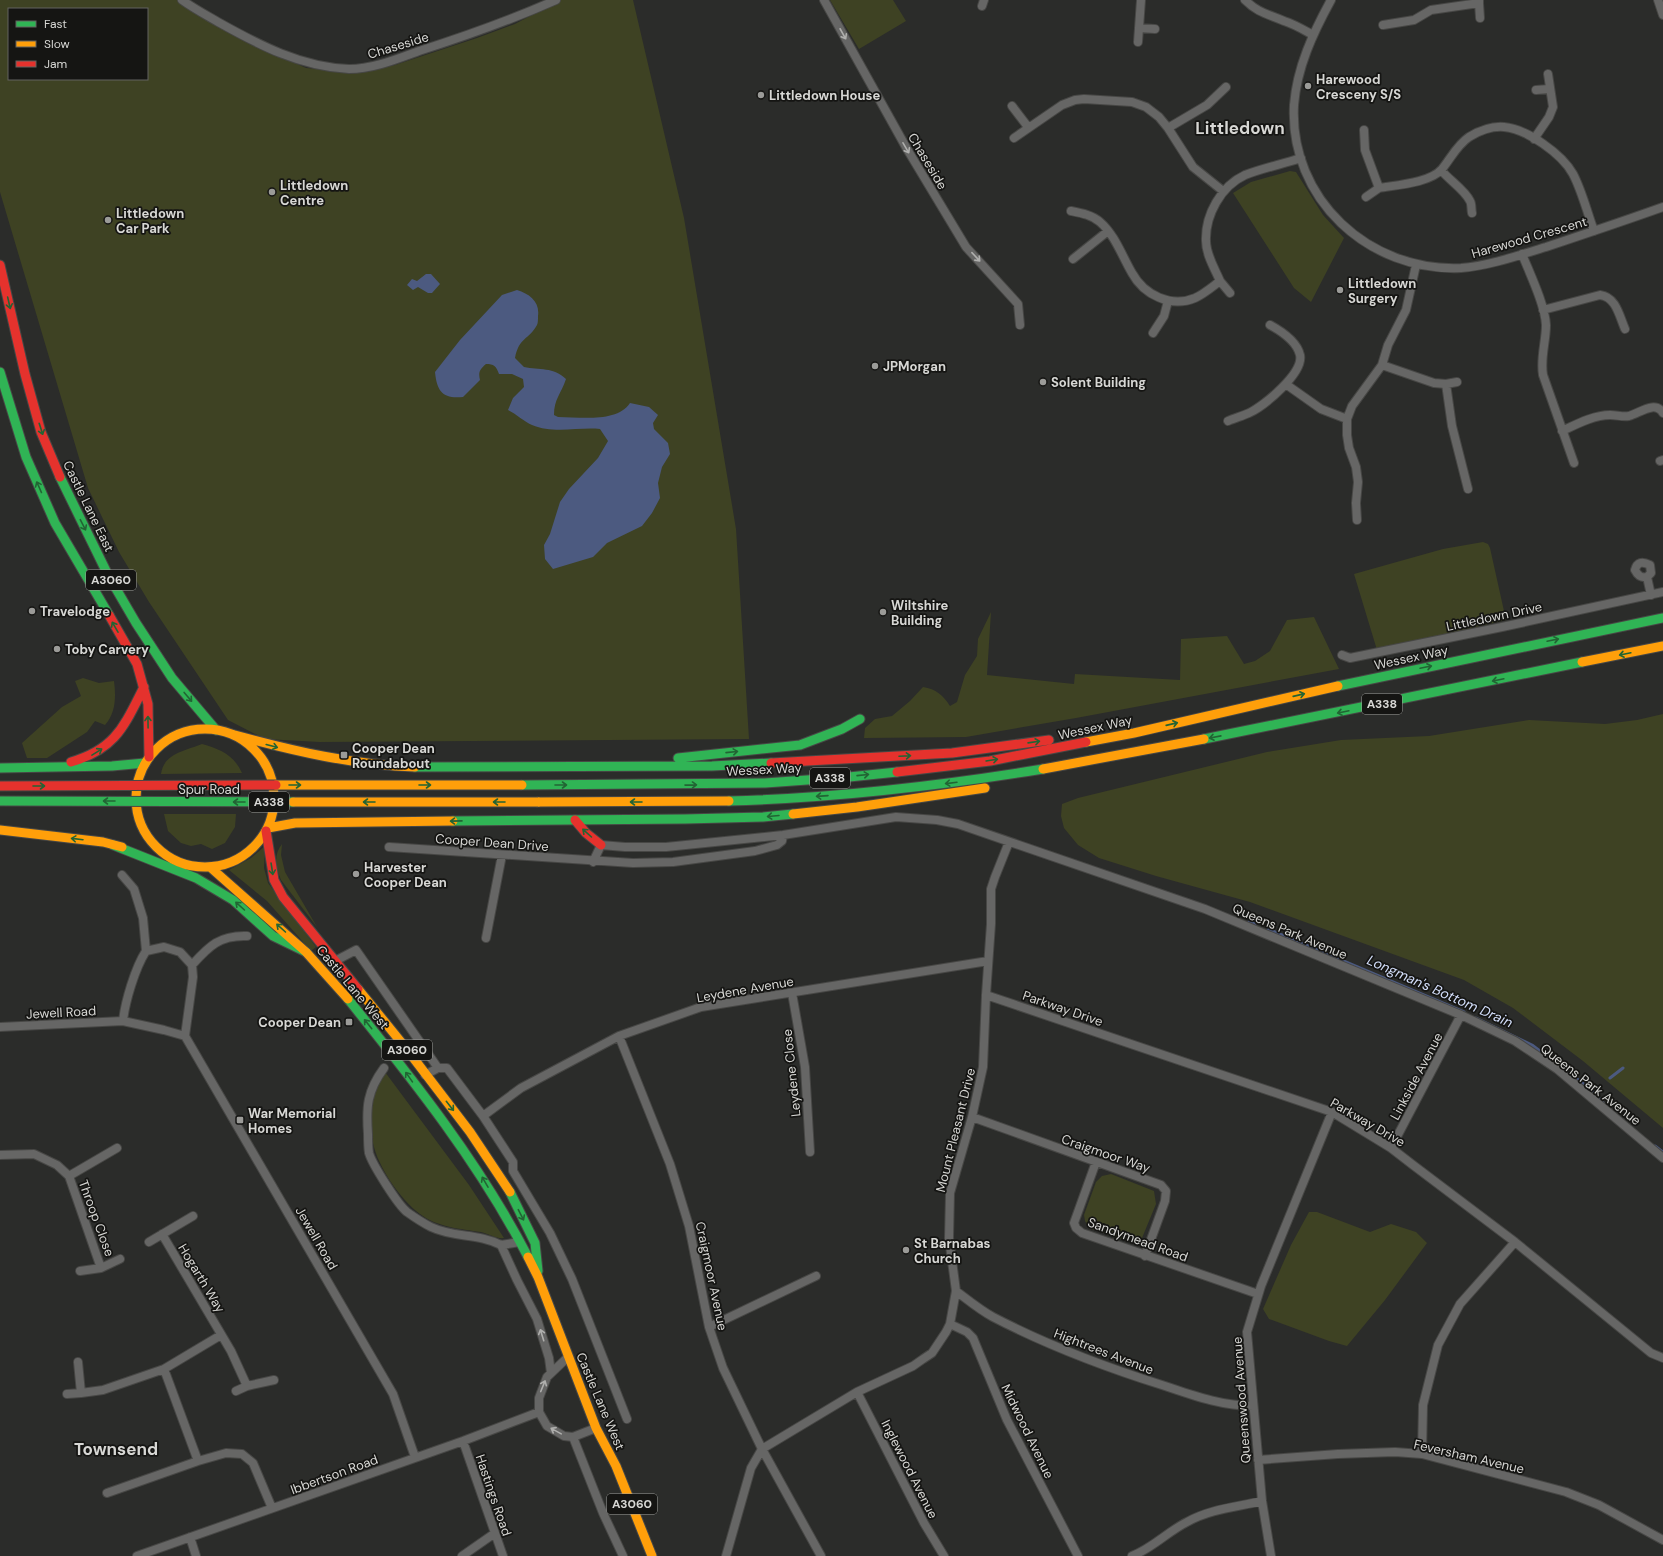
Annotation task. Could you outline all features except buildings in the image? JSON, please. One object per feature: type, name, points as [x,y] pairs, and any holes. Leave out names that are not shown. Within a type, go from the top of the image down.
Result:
[{"type":"main road","name":"Castle Lane East","points":[[0,265],[25,374],[41,432],[65,490],[108,575],[136,623],[172,678],[216,730]]},
{"type":"main road","name":"A3060","points":[[0,372],[26,457],[52,516],[137,664],[148,704],[147,760]]},
{"type":"main road","name":"Wessex Way","points":[[522,785],[729,784],[849,777],[990,761],[1134,733],[1351,683],[1663,618]]},
{"type":"main road","name":"A338","points":[[1100,760],[1335,714],[1663,646]]},
{"type":"main road","points":[[47,768],[87,758],[108,745],[120,731],[144,687]]},
{"type":"main road","points":[[525,767],[613,763],[800,745],[842,729],[860,720]]},
{"type":"main road","points":[[170,858],[152,842],[145,832],[138,815],[136,797],[138,779],[147,760],[162,743],[178,734],[197,729],[216,730],[302,753],[384,766],[525,767],[712,766],[923,755],[1134,733]]},
{"type":"main road","points":[[0,830],[103,842],[170,858],[189,866],[210,867],[224,865],[237,860],[249,852],[259,842],[267,830],[275,803],[273,785],[266,765],[253,748],[235,735]]},
{"type":"main road","points":[[0,768],[112,766],[147,760]]},
{"type":"main road","points":[[267,830],[295,823],[763,817],[872,805],[996,786],[1034,778],[1100,760]]},
{"type":"main road","name":"Spur Road","points":[[0,801],[673,802],[828,796],[875,792],[982,779],[1100,760]]},
{"type":"main road","name":"Spur Road","points":[[0,786],[522,785]]},
{"type":"main road","points":[[575,820],[601,845]]},
{"type":"main road","name":"Castle Lane West","points":[[267,830],[274,880],[283,897],[405,1047],[470,1132],[502,1180],[535,1243],[538,1277]]},
{"type":"main road","points":[[113,845],[196,878],[233,900],[273,936],[306,952]]},
{"type":"main road","name":"Castle Lane West","points":[[210,867],[306,952],[341,991],[393,1055],[476,1167],[520,1242],[538,1277],[596,1428],[608,1454],[616,1466],[652,1556]]},
{"type":"main road","points":[[426,1075],[424,1085],[468,1143],[476,1167]]},
{"type":"street","name":"Chaseside","points":[[182,0],[244,37],[275,52],[306,63],[349,69],[374,66],[474,33],[516,18],[556,0]]},
{"type":"street","name":"Chaseside","points":[[824,0],[907,149],[966,247],[1018,304],[1020,325]]},
{"type":"street","points":[[1138,42],[1141,0]]},
{"type":"street","name":"Harewood Crescent","points":[[1331,0],[1313,35],[1304,57],[1299,75],[1294,106],[1295,128],[1306,174],[1325,206],[1351,233],[1385,254],[1416,264],[1444,268],[1462,268],[1522,254],[1663,207]]},
{"type":"street","points":[[1658,0],[1663,15]]},
{"type":"street","points":[[1247,1],[1253,8],[1260,12],[1286,21],[1313,35]]},
{"type":"street","points":[[1383,25],[1414,20],[1432,10],[1479,1],[1480,18]]},
{"type":"street","points":[[1139,28],[1155,29]]},
{"type":"street","points":[[1534,139],[1550,117],[1553,107],[1549,89],[1548,74]]},
{"type":"street","points":[[1168,128],[1207,105],[1226,87]]},
{"type":"street","points":[[1536,90],[1549,89]]},
{"type":"street","points":[[1014,138],[1062,105],[1075,100],[1084,99],[1132,102],[1153,111],[1168,128],[1193,167],[1223,191]]},
{"type":"street","points":[[1012,106],[1028,127]]},
{"type":"street","points":[[1366,197],[1379,188],[1408,184],[1436,175],[1455,150],[1464,141],[1488,129],[1504,127],[1524,133],[1558,156],[1572,173],[1594,231]]},
{"type":"street","points":[[1364,130],[1365,150],[1379,188]]},
{"type":"street","points":[[1230,293],[1220,281],[1208,252],[1206,241],[1211,214],[1223,191],[1244,176],[1301,158]]},
{"type":"street","points":[[1441,170],[1466,194],[1471,202],[1472,213]]},
{"type":"street","points":[[1071,211],[1083,214],[1099,221],[1117,243],[1137,280],[1150,293],[1168,301],[1186,301],[1193,299],[1220,281]]},
{"type":"street","points":[[1073,259],[1108,231]]},
{"type":"street","points":[[1522,254],[1543,310],[1546,325],[1541,365],[1574,463]]},
{"type":"street","points":[[1357,520],[1356,503],[1358,482],[1356,467],[1349,448],[1347,419],[1352,406],[1382,365],[1388,345],[1406,310],[1416,264]]},
{"type":"street","points":[[1543,310],[1600,295],[1607,296],[1612,300],[1625,329]]},
{"type":"street","points":[[1153,333],[1164,316],[1168,301]]},
{"type":"street","points":[[1228,421],[1250,413],[1287,385],[1300,364],[1300,354],[1294,343],[1270,325]]},
{"type":"street","points":[[1382,365],[1434,383],[1446,384],[1457,382]]},
{"type":"street","points":[[1446,384],[1452,426],[1468,489]]},
{"type":"street","points":[[1287,385],[1321,409],[1347,419]]},
{"type":"street","points":[[1562,431],[1592,418],[1610,415],[1627,416],[1649,408],[1658,408],[1663,413]]},
{"type":"street","points":[[1647,577],[1651,595]]},
{"type":"street","name":"Littledown Drive","points":[[1342,656],[1350,658],[1357,657],[1663,592]]},
{"type":"street","points":[[593,862],[601,845],[625,847],[666,846],[783,835],[896,817],[937,820],[958,824],[1009,842]]},
{"type":"street","name":"Cooper Dean Drive","points":[[389,847],[593,862],[673,862],[755,851],[777,845],[782,841],[783,835]]},
{"type":"street","name":"Mount Pleasant Drive","points":[[726,1556],[751,1468],[762,1449],[857,1392],[913,1366],[932,1353],[950,1324],[956,1291],[949,1238],[950,1193],[972,1117],[983,1067],[991,924],[991,889],[994,877],[1009,842]]},
{"type":"street","name":"Queens Park Avenue","points":[[1009,842],[1205,909],[1461,1015],[1515,1041],[1557,1070],[1663,1158]]},
{"type":"street","points":[[486,938],[502,855]]},
{"type":"street","points":[[122,875],[134,889],[142,918],[146,951]]},
{"type":"street","points":[[192,965],[203,952],[216,942],[233,936],[247,936]]},
{"type":"street","points":[[123,1021],[124,1011],[140,959],[146,951],[164,948],[180,952],[192,965],[193,977],[185,1036]]},
{"type":"street","name":"Castle Lane West","points":[[335,961],[356,950],[438,1068],[447,1068],[483,1116],[513,1162],[514,1171],[550,1233],[572,1279],[627,1419]]},
{"type":"street","name":"Leydene Avenue","points":[[483,1116],[521,1088],[619,1036],[701,1007],[988,961]]},
{"type":"street","name":"Leydene Close","points":[[792,993],[805,1067],[810,1152]]},
{"type":"street","name":"Parkway Drive","points":[[986,995],[1332,1112],[1391,1148],[1516,1242],[1651,1353],[1663,1358]]},
{"type":"street","name":"Linkside Avenue","points":[[1391,1148],[1461,1015]]},
{"type":"street","name":"Jewell Road","points":[[0,1028],[123,1021],[185,1036],[393,1394],[415,1457]]},
{"type":"street","name":"Craigmoor Avenue","points":[[619,1036],[670,1164],[683,1205],[689,1226],[708,1327],[723,1368],[762,1449],[821,1556]]},
{"type":"street","points":[[384,1068],[374,1080],[368,1100],[366,1117],[369,1153],[386,1184],[406,1212],[430,1226],[447,1233],[490,1239],[501,1245],[537,1319],[549,1358],[551,1373]]},
{"type":"street","points":[[426,1075],[438,1068]]},
{"type":"street","name":"Queenswood Avenue","points":[[1271,1556],[1262,1502],[1247,1332],[1258,1294],[1332,1112]]},
{"type":"street","name":"Craigmoor Way","points":[[972,1117],[1161,1185],[1166,1191],[1165,1201],[1145,1256]]},
{"type":"street","name":"Throop Close","points":[[69,1176],[117,1148]]},
{"type":"street","name":"Throop Close","points":[[0,1155],[34,1154],[57,1165],[69,1176],[102,1268]]},
{"type":"street","name":"Sandymead Road","points":[[1096,1162],[1074,1223],[1076,1228],[1082,1233],[1258,1294]]},
{"type":"street","points":[[502,1180],[514,1171]]},
{"type":"street","name":"Hogarth Way","points":[[149,1242],[193,1216]]},
{"type":"street","name":"Hogarth Way","points":[[162,1234],[232,1351],[247,1386]]},
{"type":"street","points":[[501,1245],[520,1242]]},
{"type":"street","points":[[1422,1454],[1423,1405],[1438,1345],[1460,1304],[1516,1242]]},
{"type":"street","name":"Throop Close","points":[[80,1271],[102,1268],[120,1259]]},
{"type":"street","points":[[708,1327],[816,1276]]},
{"type":"street","name":"Hightrees Avenue","points":[[956,1291],[992,1317],[1045,1342],[1121,1372],[1208,1400],[1234,1406],[1253,1406]]},
{"type":"street","name":"Midwood Avenue","points":[[950,1324],[967,1332],[973,1338],[1007,1420],[1078,1556]]},
{"type":"street","points":[[67,1394],[103,1390],[164,1369],[222,1334]]},
{"type":"street","points":[[568,1357],[547,1377],[539,1398],[539,1412],[547,1426],[564,1436],[573,1437],[596,1428]]},
{"type":"street","points":[[78,1362],[81,1393]]},
{"type":"street","points":[[164,1369],[198,1461]]},
{"type":"street","points":[[236,1391],[247,1386],[274,1380]]},
{"type":"street","name":"Inglewood Avenue","points":[[857,1392],[924,1523],[944,1556]]},
{"type":"street","name":"Ibbertson Road","points":[[137,1556],[463,1441],[539,1412]]},
{"type":"street","points":[[573,1437],[603,1513],[623,1556]]},
{"type":"street","name":"Hastings Road","points":[[463,1441],[503,1556]]},
{"type":"street","name":"Feversham Avenue","points":[[1258,1460],[1338,1454],[1395,1452],[1422,1454],[1566,1492],[1599,1505],[1663,1540]]},
{"type":"street","points":[[106,1493],[198,1461],[226,1453],[242,1454],[253,1463],[272,1508]]},
{"type":"street","points":[[1132,1556],[1148,1549],[1176,1528],[1199,1516],[1262,1502]]},
{"type":"street","points":[[462,1556],[495,1533]]},
{"type":"street","points":[[190,1537],[196,1556]]},
{"type":"green space","name":"Littledown Centre","points":[[0,0],[182,0],[249,42],[306,68],[349,72],[370,71],[395,65],[477,38],[515,24],[560,0],[633,0],[684,218],[736,529],[749,739],[320,742],[265,739],[228,720],[149,602],[119,552],[88,488],[0,192]]},
{"type":"green space","points":[[830,0],[893,0],[906,21],[859,49]]},
{"type":"green space","points":[[1290,171],[1296,172],[1323,215],[1344,238],[1311,302],[1294,288],[1233,193],[1251,182]]},
{"type":"green space","points":[[1483,542],[1488,544],[1490,548],[1506,620],[1377,650],[1354,574],[1443,549]]},
{"type":"green space","points":[[991,612],[987,675],[1074,684],[1075,674],[1180,680],[1181,639],[1227,636],[1244,664],[1255,661],[1270,651],[1287,620],[1314,617],[1339,669],[966,737],[864,738],[865,728],[875,719],[892,716],[910,701],[923,687],[932,689],[939,693],[950,706],[957,702],[965,675],[977,656],[978,639]]},
{"type":"green space","points":[[83,678],[99,683],[114,681],[114,704],[109,720],[105,725],[95,721],[87,732],[47,758],[27,758],[22,743],[62,707],[81,696],[75,681]]},
{"type":"green space","points":[[1663,714],[1663,1128],[1583,1061],[1513,1008],[1464,980],[1250,902],[1156,876],[1099,858],[1078,845],[1064,828],[1061,816],[1062,804],[1078,798],[1267,752],[1341,740],[1429,736],[1529,720],[1605,724],[1637,720]]},
{"type":"green space","points":[[202,744],[215,748],[231,757],[242,773],[161,774],[166,761],[171,757],[182,751]]},
{"type":"green space","points":[[164,814],[236,814],[235,827],[225,843],[212,849],[201,844],[191,846],[181,843],[168,831]]},
{"type":"green space","points":[[282,844],[281,855],[285,872],[317,927],[281,880],[276,857]]},
{"type":"green space","points":[[265,846],[264,868],[268,883],[316,947],[311,951],[267,901],[229,870],[251,858]]},
{"type":"green space","points":[[385,1072],[469,1185],[504,1238],[481,1232],[449,1227],[434,1222],[412,1208],[391,1182],[376,1152],[371,1128],[372,1103],[375,1091]]},
{"type":"green space","points":[[1111,1174],[1154,1191],[1156,1204],[1142,1238],[1133,1243],[1089,1228],[1085,1221],[1084,1215],[1096,1182],[1102,1176]]},
{"type":"green space","points":[[1309,1212],[1317,1212],[1370,1232],[1391,1224],[1416,1232],[1427,1243],[1385,1300],[1347,1346],[1269,1319],[1263,1309],[1291,1245]]},
{"type":"water","points":[[426,274],[431,274],[440,284],[432,293],[428,293],[418,287],[413,290],[407,285],[412,279],[417,281]]},
{"type":"water","points":[[517,290],[530,296],[536,303],[538,321],[531,334],[519,346],[515,358],[524,367],[556,372],[566,379],[556,401],[554,415],[558,417],[597,418],[616,414],[630,403],[649,407],[658,415],[653,423],[654,429],[668,443],[670,454],[662,467],[658,483],[660,498],[652,513],[642,526],[607,543],[593,557],[553,569],[545,559],[544,545],[550,534],[560,502],[569,489],[598,458],[608,441],[600,429],[557,430],[540,428],[529,424],[508,410],[513,398],[524,387],[523,379],[512,374],[499,374],[496,367],[491,364],[486,364],[482,367],[479,373],[480,380],[463,397],[450,397],[442,393],[437,385],[435,372],[460,340],[502,295]]},
{"type":"waterway","name":"Longman's Bottom Drain","points":[[1249,922],[1255,924]]},
{"type":"waterway","name":"Longman's Bottom Drain","points":[[1268,929],[1464,1012]]},
{"type":"waterway","name":"Longman's Bottom Drain","points":[[1476,1018],[1532,1045],[1593,1091],[1603,1103]]},
{"type":"waterway","name":"Longman's Bottom Drain","points":[[1610,1078],[1623,1068]]},
{"type":"waterway","points":[[1655,1146],[1663,1152]]},
{"type":"traffic: fast","points":[[0,372],[26,457],[55,523],[109,615]]},
{"type":"traffic: fast","points":[[60,477],[108,575],[136,623],[172,678],[216,730]]},
{"type":"traffic: fast","points":[[1338,686],[1663,618]]},
{"type":"traffic: fast","points":[[1204,739],[1582,662]]},
{"type":"traffic: fast","points":[[678,758],[800,745],[842,729],[860,719]]},
{"type":"traffic: fast","points":[[0,768],[112,766],[145,763]]},
{"type":"traffic: fast","points":[[415,767],[712,766],[771,763]]},
{"type":"traffic: fast","points":[[729,801],[848,794],[926,786],[1043,769]]},
{"type":"traffic: fast","points":[[522,785],[765,783],[897,772]]},
{"type":"traffic: fast","points":[[0,801],[293,802]]},
{"type":"traffic: fast","points":[[453,821],[685,819],[763,817],[793,814]]},
{"type":"traffic: fast","points":[[113,845],[196,878],[233,900],[273,936],[306,952]]},
{"type":"traffic: fast","points":[[348,999],[445,1124],[489,1189],[528,1257]]},
{"type":"traffic: fast","points":[[510,1192],[535,1243],[538,1271]]},
{"type":"traffic: slow","points":[[1582,662],[1663,646]]},
{"type":"traffic: slow","points":[[1086,742],[1134,733],[1338,686]]},
{"type":"traffic: slow","points":[[198,729],[212,729],[238,737],[254,749],[266,765],[269,772],[273,785],[274,798],[273,811],[269,824],[266,831],[254,847],[238,859],[231,862],[212,867],[198,867],[172,859],[156,847],[144,831],[141,824],[136,805],[136,791],[144,765],[156,749],[172,737],[179,734],[198,729]]},
{"type":"traffic: slow","points":[[235,735],[346,760],[392,766],[415,767]]},
{"type":"traffic: slow","points":[[1043,769],[1204,739]]},
{"type":"traffic: slow","points":[[276,785],[522,785]]},
{"type":"traffic: slow","points":[[793,814],[857,807],[985,788]]},
{"type":"traffic: slow","points":[[538,802],[729,801]]},
{"type":"traffic: slow","points":[[293,802],[538,802]]},
{"type":"traffic: slow","points":[[268,828],[295,823],[453,821]]},
{"type":"traffic: slow","points":[[0,830],[103,842],[122,847]]},
{"type":"traffic: slow","points":[[210,867],[306,952],[348,999]]},
{"type":"traffic: slow","points":[[358,989],[405,1047],[470,1132],[510,1192]]},
{"type":"traffic: slow","points":[[528,1257],[538,1277],[596,1428],[616,1466],[652,1556]]},
{"type":"traffic: jam","points":[[0,265],[25,374],[41,432],[60,477]]},
{"type":"traffic: jam","points":[[109,615],[137,664],[148,704],[149,757]]},
{"type":"traffic: jam","points":[[71,762],[86,757],[109,743],[124,724],[144,687]]},
{"type":"traffic: jam","points":[[771,763],[952,753],[1049,740]]},
{"type":"traffic: jam","points":[[897,772],[990,761],[1086,742]]},
{"type":"traffic: jam","points":[[0,786],[276,785]]},
{"type":"traffic: jam","points":[[575,820],[586,833],[601,845]]},
{"type":"traffic: jam","points":[[266,831],[274,880],[283,897],[358,989]]},
{"type":"place","name":"Harewood Cresceny S/S","points":[[1308,86]]},
{"type":"place","name":"Littledown House","points":[[761,95]]},
{"type":"place","name":"Littledown Centre","points":[[272,192]]},
{"type":"place","name":"Littledown Car Park","points":[[108,220]]},
{"type":"place","name":"Littledown Surgery","points":[[1340,290]]},
{"type":"place","name":"JPMorgan","points":[[875,366]]},
{"type":"place","name":"Solent Building","points":[[1043,382]]},
{"type":"place","name":"Travelodge","points":[[32,611]]},
{"type":"place","name":"Wiltshire Building","points":[[883,612]]},
{"type":"place","name":"Toby Carvery","points":[[57,649]]},
{"type":"place","name":"Cooper Dean Roundabout","points":[[344,755]]},
{"type":"place","name":"Harvester Cooper Dean","points":[[356,874]]},
{"type":"place","name":"Cooper Dean","points":[[349,1022]]},
{"type":"place","name":"War Memorial Homes","points":[[240,1120]]},
{"type":"place","name":"St Barnabas Church","points":[[906,1250]]},
{"type":"district","name":"Littledown","points":[[1240,128]]},
{"type":"district","name":"Townsend","points":[[116,1449]]}]
